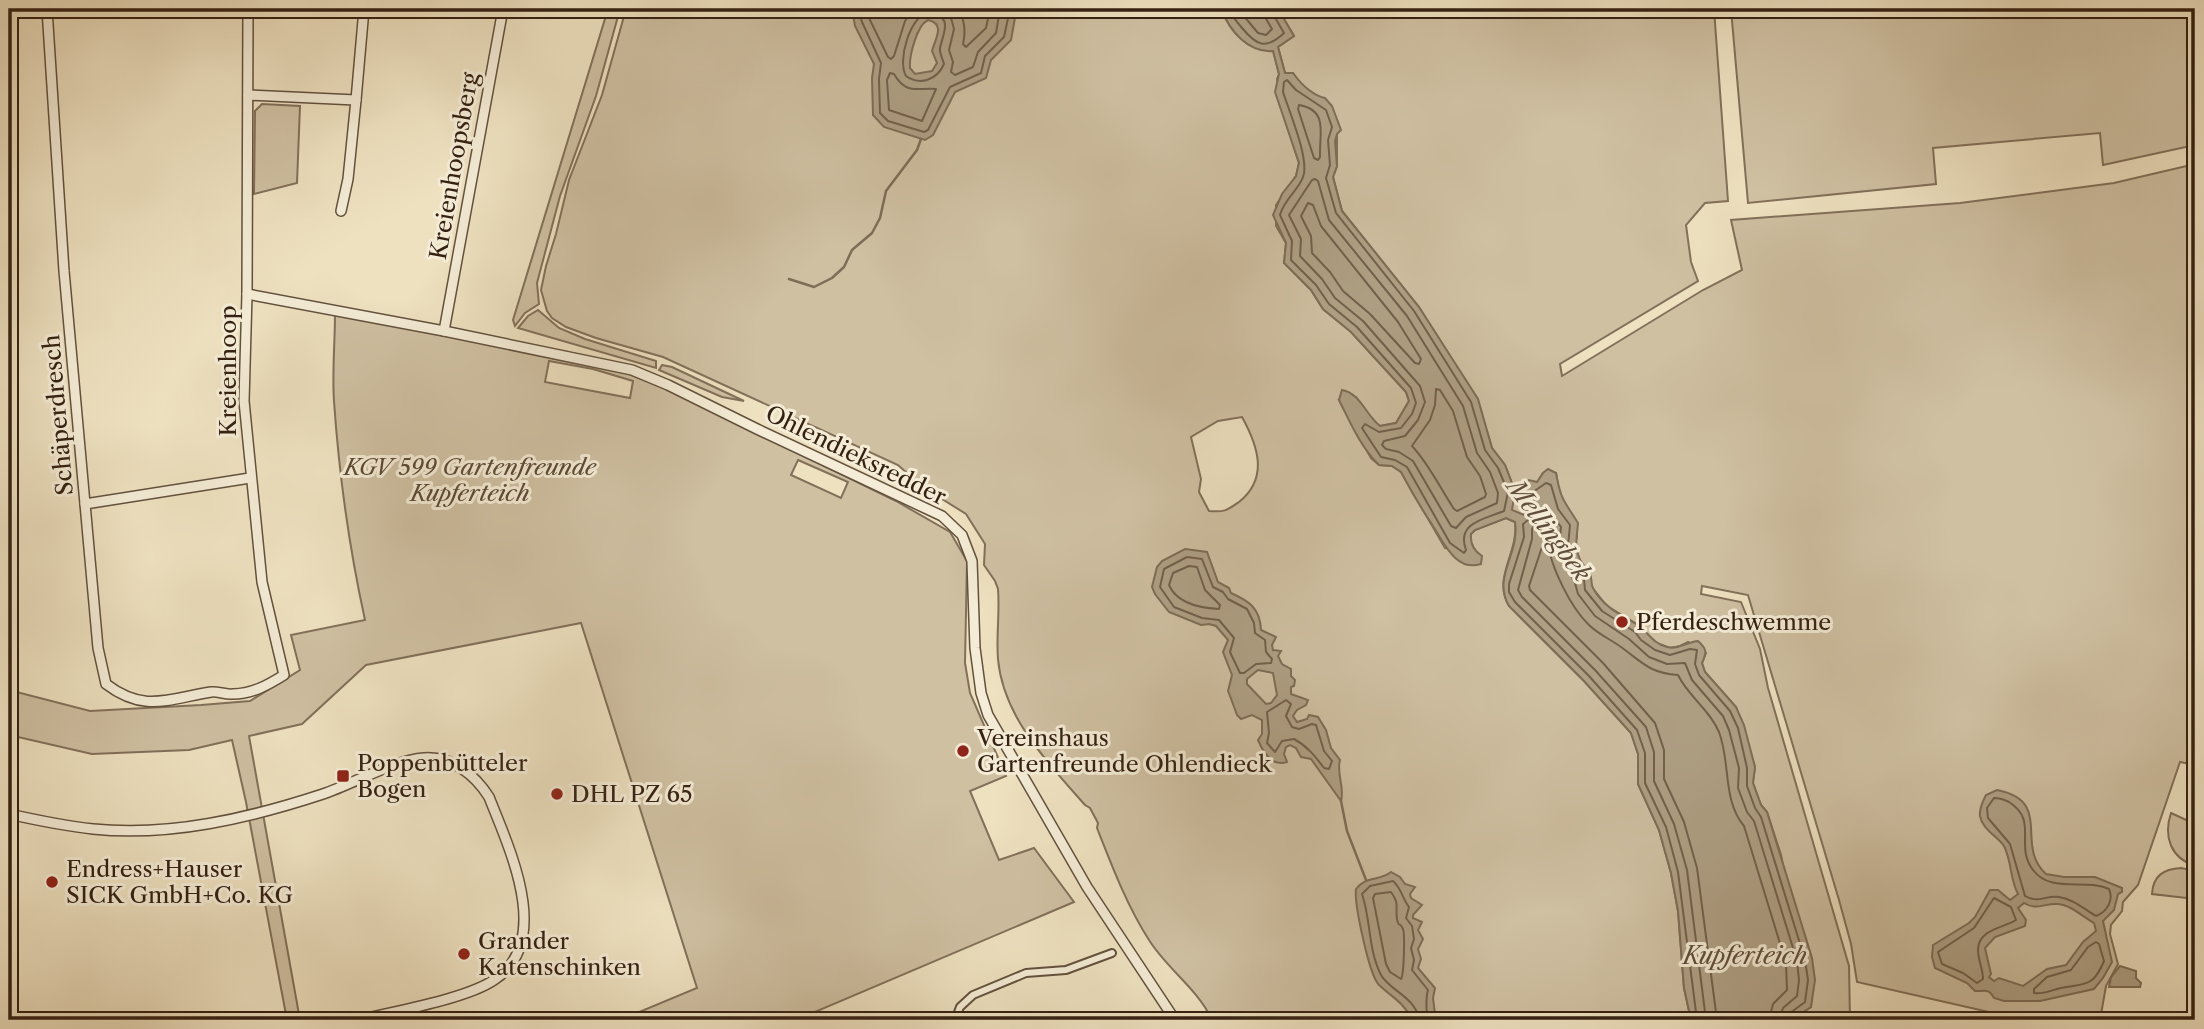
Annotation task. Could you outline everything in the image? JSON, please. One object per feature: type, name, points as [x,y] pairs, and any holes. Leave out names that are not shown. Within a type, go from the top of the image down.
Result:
[{"type":"street","name":"Schäperdresch","points":[[47,9],[64,271],[98,648],[106,684],[128,699],[151,703],[215,692],[233,694]]},
{"type":"street","name":"Kreienhoop","points":[[233,694],[257,690],[284,675],[262,582],[244,401],[248,9]]},
{"type":"street","points":[[341,211],[348,179],[364,9]]},
{"type":"street","name":"Kreienhoopsberg","points":[[444,331],[503,9]]},
{"type":"street","points":[[248,95],[356,100]]},
{"type":"street","name":"Ohlendieksredder","points":[[247,294],[632,370],[942,516],[962,535],[972,561],[975,648],[981,693],[988,715],[1087,887],[1175,1020]]},
{"type":"street","points":[[85,504],[250,478]]},
{"type":"street","points":[[9,814],[93,829],[167,829],[256,814],[325,794],[402,763],[422,758],[443,760],[462,769],[489,797],[509,853],[524,908],[526,929],[519,951],[504,972],[483,986],[360,1020]]},
{"type":"street","points":[[955,1020],[960,1007],[973,995],[1026,973],[1066,970],[1112,953]]},
{"type":"green space","points":[[608,9],[620,9],[596,96],[560,196],[537,283],[539,304],[525,313],[515,326],[513,320]]},
{"type":"green space","points":[[626,9],[1221,9],[1229,25],[1241,39],[1256,48],[1273,50],[1286,122],[1299,163],[1296,176],[1276,205],[1276,226],[1286,243],[1284,263],[1311,290],[1323,309],[1351,332],[1406,392],[1409,401],[1396,423],[1380,426],[1372,420],[1356,397],[1339,400],[1371,458],[1379,465],[1392,466],[1401,472],[1445,548],[1476,552],[1470,541],[1475,530],[1506,518],[1515,522],[1513,544],[1503,585],[1509,606],[1584,681],[1631,733],[1638,754],[1638,784],[1659,830],[1671,873],[1678,911],[1684,988],[1691,1020],[1212,1020],[1199,998],[1156,950],[1141,927],[1120,885],[1090,808],[1043,756],[1018,720],[1008,700],[998,659],[998,589],[984,565],[985,544],[966,514],[923,487],[898,465],[663,357],[566,327],[552,318],[547,311],[541,290],[546,266],[569,180],[602,95]],"holes":[[[1242,417],[1256,450],[1258,461],[1254,483],[1248,493],[1231,507],[1222,511],[1209,511],[1199,492],[1201,479],[1191,437],[1218,421]]]},
{"type":"green space","points":[[1278,9],[1714,9],[1728,201],[1705,203],[1686,225],[1691,262],[1698,281],[1560,364],[1562,376],[1703,290],[1742,270],[1731,220],[1960,203],[2114,183],[2195,164],[2195,765],[2180,762],[2138,885],[2123,902],[2122,911],[2111,925],[2110,934],[2118,964],[2106,986],[2100,1020],[2002,1015],[1857,982],[1851,944],[1839,900],[1748,595],[1702,586],[1701,594],[1741,602],[1760,649],[1768,688],[1849,966],[1850,1020],[1791,1020],[1811,1007],[1781,855],[1767,812],[1761,805],[1753,783],[1755,767],[1736,707],[1705,672],[1702,663],[1706,653],[1688,642],[1670,648],[1657,643],[1645,634],[1640,626],[1607,606],[1591,586],[1591,577],[1575,546],[1577,536],[1572,514],[1560,496],[1556,473],[1543,473],[1537,483],[1523,491],[1529,505],[1524,516],[1511,510],[1515,491],[1505,465],[1492,448],[1477,399],[1419,307],[1342,211],[1333,177],[1337,166],[1337,134],[1320,98],[1300,84],[1293,73],[1285,73],[1278,47],[1294,36]]},
{"type":"green space","points":[[1731,9],[2195,9],[2195,145],[2103,165],[2100,133],[1933,148],[1936,184],[1748,203]]},
{"type":"green space","points":[[262,104],[300,106],[297,183],[254,194],[255,111]]},
{"type":"green space","points":[[538,310],[559,328],[656,361],[656,368],[518,328],[528,316]]},
{"type":"green space","name":"KGV 599 Gartenfreunde Kupferteich","points":[[335,314],[616,369],[658,385],[896,501],[950,532],[967,561],[965,663],[970,693],[1006,776],[970,791],[999,860],[1034,848],[1074,902],[796,1020],[620,1020],[697,988],[581,623],[366,665],[302,724],[249,736],[300,1020],[287,1020],[232,740],[189,750],[92,754],[9,735],[9,690],[90,711],[250,701],[300,670],[291,635],[365,620],[349,538],[339,456],[333,390]],"holes":[[[549,361],[593,369],[633,381],[630,398],[545,382]],[[798,460],[848,482],[841,498],[791,475]]]},
{"type":"green space","points":[[662,365],[672,367],[744,401],[722,397],[659,370]]},
{"type":"green space","points":[[2171,813],[2195,824],[2195,866],[2180,858],[2171,846],[2168,830]]},
{"type":"green space","points":[[2181,868],[2195,871],[2195,899],[2152,894],[2154,882],[2160,875]]},
{"type":"water","points":[[852,9],[1019,9],[1016,12],[1011,40],[991,60],[986,78],[955,92],[933,135],[925,140],[884,127],[873,115],[874,64],[855,26]],"holes":[[[928,20],[938,28],[932,51],[937,63],[932,71],[915,74],[910,68],[914,41],[924,23]]]},
{"type":"water","name":"Kupferteich","points":[[1221,9],[1278,9],[1294,36],[1278,47],[1285,73],[1293,73],[1307,88],[1325,98],[1332,106],[1341,130],[1335,141],[1337,166],[1333,177],[1342,211],[1419,307],[1478,399],[1492,448],[1505,465],[1515,491],[1512,510],[1524,515],[1528,505],[1524,489],[1529,480],[1537,482],[1548,469],[1556,473],[1561,495],[1578,523],[1578,555],[1597,595],[1613,610],[1638,625],[1662,645],[1671,648],[1698,641],[1705,649],[1702,663],[1705,672],[1736,707],[1744,725],[1755,767],[1753,783],[1761,805],[1767,812],[1812,958],[1815,980],[1811,1007],[1791,1020],[1691,1020],[1684,988],[1678,911],[1671,873],[1659,830],[1638,784],[1638,754],[1631,733],[1584,681],[1509,606],[1503,585],[1514,545],[1515,522],[1506,518],[1475,530],[1471,534],[1471,541],[1482,556],[1481,564],[1464,564],[1446,548],[1401,472],[1392,466],[1379,465],[1356,434],[1339,400],[1342,390],[1354,395],[1380,426],[1396,423],[1409,401],[1406,392],[1351,332],[1323,309],[1311,290],[1284,263],[1286,243],[1273,215],[1282,194],[1296,176],[1299,163],[1275,92],[1279,74],[1273,51],[1256,48],[1241,39],[1229,25]]},
{"type":"water","points":[[1185,549],[1207,552],[1218,582],[1252,606],[1258,616],[1261,630],[1276,637],[1273,650],[1281,651],[1278,656],[1282,664],[1291,669],[1291,676],[1295,680],[1291,694],[1308,700],[1293,716],[1297,722],[1307,719],[1309,715],[1318,717],[1326,730],[1331,748],[1340,760],[1341,801],[1311,759],[1301,757],[1296,748],[1290,745],[1286,747],[1284,754],[1287,762],[1282,763],[1265,754],[1258,740],[1262,734],[1262,720],[1252,715],[1241,719],[1228,691],[1232,675],[1223,652],[1228,640],[1216,626],[1201,625],[1169,612],[1155,594],[1152,587],[1157,567],[1162,561]],"holes":[[[1258,670],[1273,673],[1277,695],[1271,703],[1266,704],[1247,684],[1247,679]]]},
{"type":"water","points":[[1997,790],[2014,796],[2024,804],[2029,814],[2037,863],[2046,874],[2095,877],[2122,888],[2114,910],[2103,921],[2112,962],[2094,989],[2040,1001],[2004,1001],[1994,998],[1988,991],[1975,991],[1967,983],[1935,968],[1933,945],[1969,923],[1990,890],[1998,890],[2010,900],[2018,894],[2004,846],[1981,821],[1980,810],[1986,795]],"holes":[[[2024,903],[2037,907],[2058,904],[2068,907],[2094,923],[2096,931],[2083,942],[2066,965],[2047,969],[2023,986],[1999,978],[1994,981],[1989,977],[1991,974],[1985,948],[1995,937],[2025,926],[2026,920],[2018,908]]]},
{"type":"water","points":[[1391,872],[1405,884],[1415,887],[1410,894],[1411,898],[1422,905],[1413,918],[1422,922],[1418,930],[1423,939],[1418,949],[1421,959],[1418,968],[1435,988],[1435,1014],[1432,1020],[1413,1020],[1401,1004],[1379,985],[1367,954],[1357,908],[1356,889],[1364,882]]},
{"type":"water","points":[[2120,966],[2136,971],[2140,987],[2109,987],[2111,977]]},
{"type":"waterway","points":[[789,279],[814,287],[832,278],[844,267],[852,250],[872,233],[880,218],[886,191],[917,150],[921,139]]},
{"type":"waterway","points":[[1341,801],[1347,831],[1366,880]]},
{"type":"place","name":"Pferdeschwemme","points":[[1622,622]]},
{"type":"place","name":"Vereinshaus Gartenfreunde Ohlendieck","points":[[963,751]]},
{"type":"place","name":"Poppenbütteler Bogen","points":[[343,776]]},
{"type":"place","name":"DHL PZ 65","points":[[557,794]]},
{"type":"place","name":"Endress+Hauser SICK GmbH+Co. KG","points":[[52,882]]},
{"type":"place","name":"Grander Katenschinken","points":[[464,954]]},
{"type":"water label","name":"Mellingbek","points":[[1549,530]]}]
